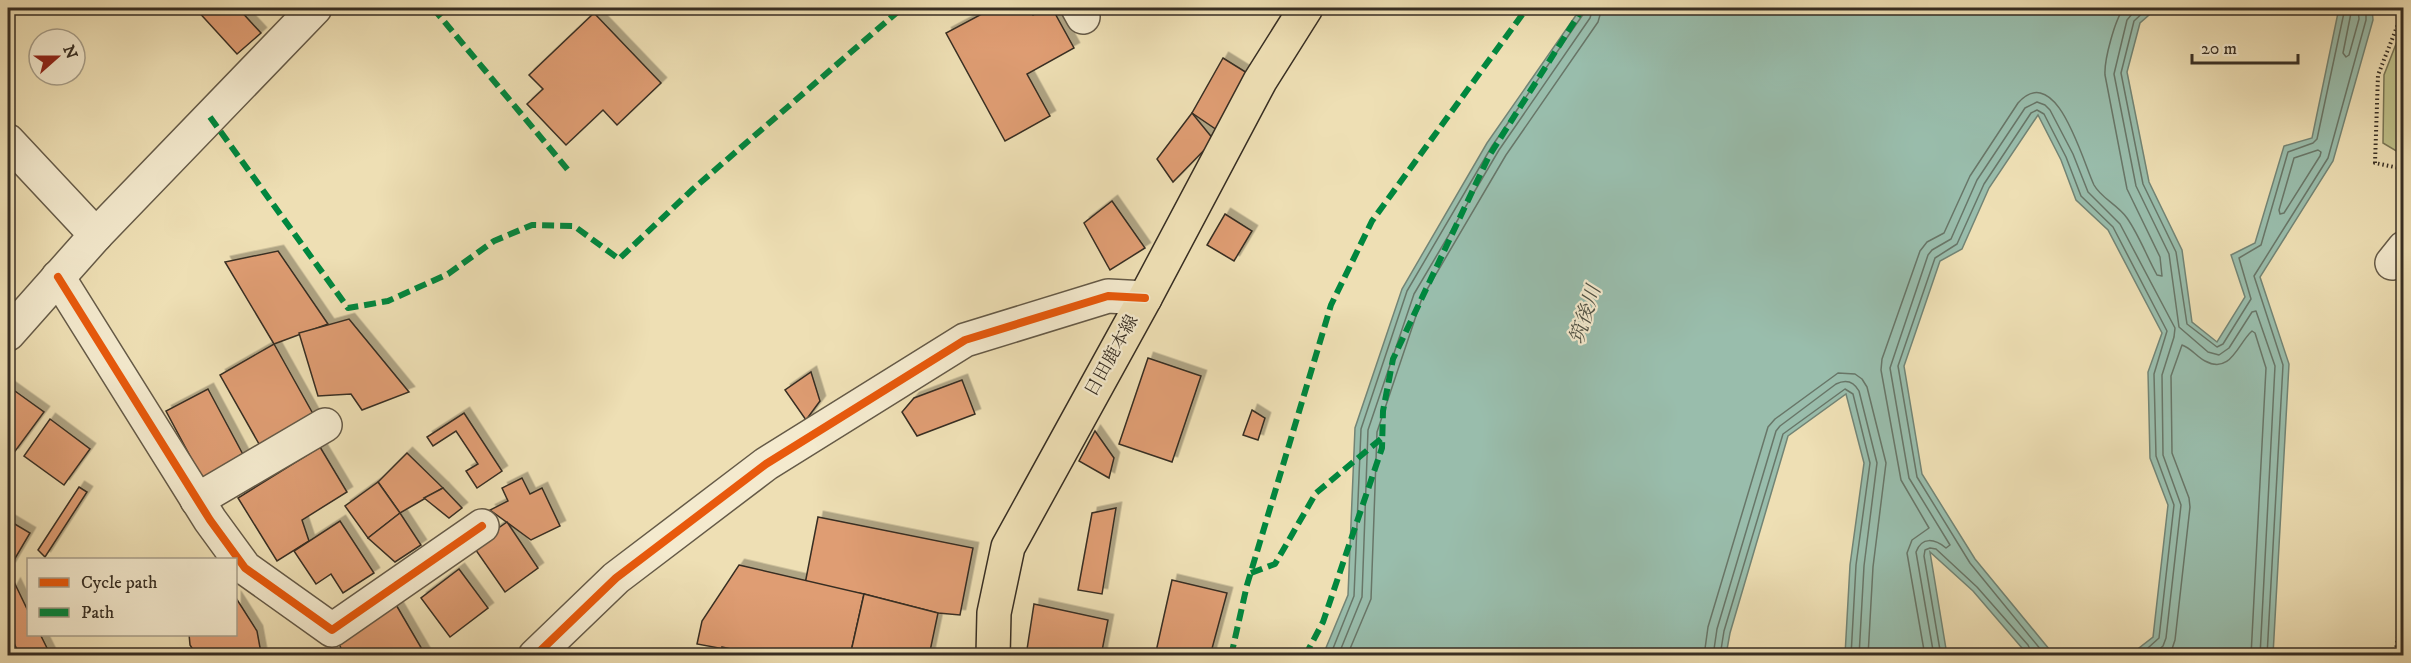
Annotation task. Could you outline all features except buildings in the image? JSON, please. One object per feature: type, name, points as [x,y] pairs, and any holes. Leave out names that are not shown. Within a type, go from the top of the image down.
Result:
[{"type":"main road","name":"日田鹿本線","points":[[993,656],[994,612],[1008,547],[1272,60],[1306,8]]},
{"type":"street","points":[[8,334],[96,235],[315,8]]},
{"type":"street","points":[[8,141],[96,235]]},
{"type":"street","points":[[58,277],[197,500],[245,568],[332,630],[482,526]]},
{"type":"street","points":[[535,656],[616,578],[766,464],[965,340],[1108,296],[1145,298]]},
{"type":"street","points":[[197,500],[325,425]]},
{"type":"path","points":[[2403,9],[2378,75],[2375,163],[2403,170]]},
{"type":"path","points":[[2395,656],[2403,598]]},
{"type":"green space","points":[[2403,26],[2403,155],[2383,143],[2384,75]]},
{"type":"water","name":"筑後川","points":[[1581,8],[2157,8],[2140,23],[2127,72],[2149,182],[2182,250],[2192,322],[2217,342],[2245,297],[2231,255],[2255,243],[2284,146],[2312,138],[2339,8],[2372,8],[2373,20],[2333,161],[2260,277],[2289,364],[2273,655],[2130,655],[2153,637],[2168,505],[2150,458],[2148,372],[2162,333],[2108,230],[2076,200],[2061,160],[2038,115],[1989,188],[1962,249],[1940,261],[1904,366],[1922,474],[1975,559],[2054,655],[2028,655],[1973,591],[1930,552],[1947,655],[1845,655],[1850,565],[1864,463],[1846,394],[1788,436],[1730,633],[1726,655],[1323,655],[1348,595],[1355,428],[1402,289],[1487,143]]},
{"type":"marked path","points":[[433,8],[568,170]]},
{"type":"marked path","points":[[210,117],[348,308],[388,301],[448,274],[494,241],[532,225],[574,226],[619,259],[693,189],[902,8]]},
{"type":"marked path","points":[[1231,656],[1247,585],[1331,305],[1372,221],[1527,8]]},
{"type":"marked path","points":[[1305,656],[1323,622],[1382,448],[1383,411],[1393,359],[1489,156],[1583,8]]},
{"type":"marked path","points":[[1251,573],[1275,564],[1316,493],[1382,438]]},
{"type":"cycle path","points":[[58,277],[210,520],[245,568],[332,630],[482,526]]},
{"type":"cycle path","points":[[535,656],[616,578],[766,464],[965,340],[1108,296],[1145,298]]}]
